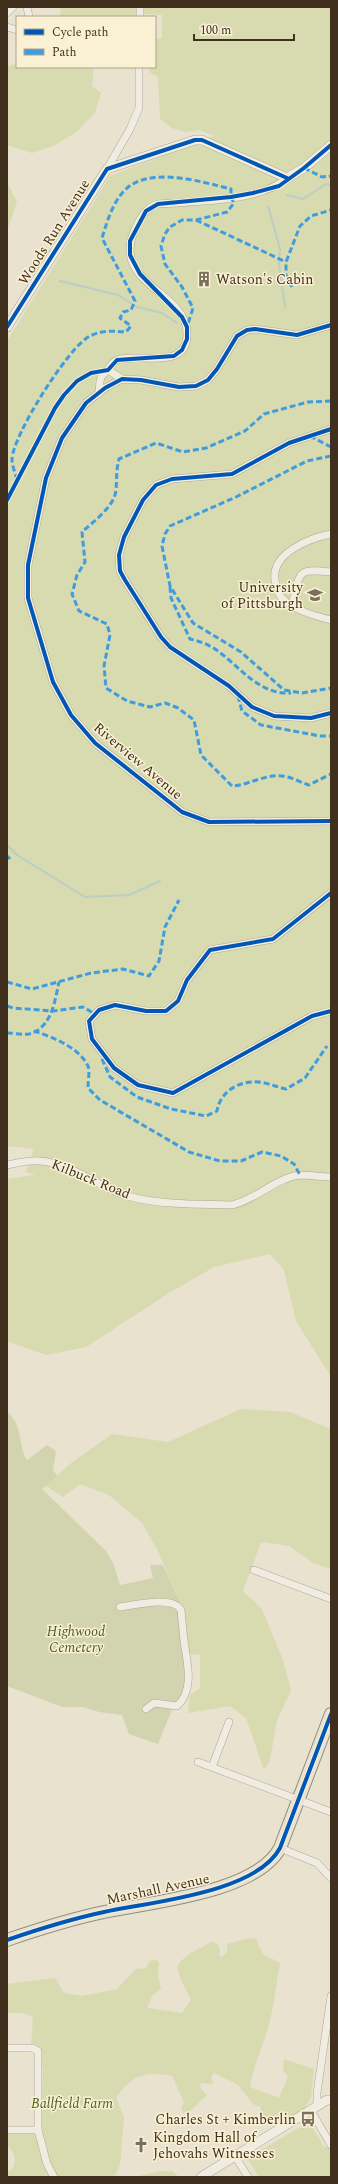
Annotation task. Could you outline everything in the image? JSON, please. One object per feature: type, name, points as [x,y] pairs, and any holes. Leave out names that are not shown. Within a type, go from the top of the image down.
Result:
[{"type":"main road","name":"Marshall Avenue","points":[[7,1940],[87,1916],[212,1890],[261,1869],[271,1862],[280,1848],[331,1714]]},
{"type":"street","points":[[7,13],[13,7]]},
{"type":"street","points":[[107,169],[130,129],[138,108],[139,68]]},
{"type":"street","points":[[107,169],[195,140],[202,140],[287,178]]},
{"type":"street","points":[[99,393],[101,376],[113,363],[122,359],[174,356],[182,350],[187,339],[187,327],[182,317],[144,278],[136,268],[130,256],[130,240],[146,211],[158,204],[253,194],[279,186],[287,178],[304,168],[331,145]]},
{"type":"street","name":"Woods Run Avenue","points":[[7,327],[107,169]]},
{"type":"street","points":[[108,370],[122,379],[141,380],[179,387],[196,386],[208,380],[217,369],[237,336],[247,330],[255,329],[297,335],[331,325]]},
{"type":"street","name":"Riverview Avenue","points":[[122,379],[86,403],[62,438],[46,478],[28,565],[28,598],[53,682],[71,715],[94,743],[182,812],[209,822],[331,821]]},
{"type":"street","points":[[331,429],[289,443],[232,474],[172,479],[156,485],[143,500],[124,537],[119,555],[120,571],[161,637],[170,647],[229,686],[252,707],[274,716],[311,718],[331,713]]},
{"type":"street","points":[[331,534],[314,539],[292,550],[277,564],[274,576],[276,588],[281,597],[304,611],[331,620]]},
{"type":"street","points":[[292,605],[297,581],[302,573],[307,570],[331,572]]},
{"type":"street","points":[[331,893],[273,939],[210,950],[187,980],[178,1001],[166,1011],[146,1011],[115,1005],[99,1010],[89,1021],[92,1039],[114,1068],[138,1085],[173,1093],[312,1016],[331,1010]]},
{"type":"street","name":"Kilbuck Road","points":[[10,1164],[38,1160],[50,1162],[62,1165],[116,1192],[166,1203],[241,1203],[287,1179],[300,1176],[331,1177]]},
{"type":"street","points":[[254,1570],[331,1599]]},
{"type":"street","points":[[120,1607],[165,1602],[174,1603],[181,1610],[188,1668],[188,1683],[185,1694],[177,1706],[154,1703],[146,1708]]},
{"type":"street","points":[[212,1767],[229,1722]]},
{"type":"street","points":[[198,1762],[331,1812]]},
{"type":"street","points":[[280,1848],[316,1863],[331,1878]]},
{"type":"street","points":[[331,1996],[314,2109],[331,2145]]},
{"type":"street","points":[[7,2048],[36,2049],[38,2053],[38,2130],[47,2164],[54,2177]]},
{"type":"street","points":[[201,2177],[327,2100],[331,2100]]},
{"type":"street","points":[[7,2130],[38,2130]]},
{"type":"street","points":[[235,2156],[248,2177]]},
{"type":"green space","points":[[61,7],[136,7],[136,16],[60,16]]},
{"type":"green space","points":[[144,7],[331,7],[331,1377],[296,1321],[284,1270],[270,1254],[214,1267],[169,1293],[86,1347],[46,1355],[7,1341],[7,1179],[35,1175],[26,1172],[34,1149],[7,1146],[7,341],[110,176],[214,136],[199,130],[186,132],[172,128],[160,119],[158,77],[149,72],[149,68],[156,68],[156,39],[162,38],[162,15],[144,14]]},
{"type":"green space","points":[[16,64],[16,68],[94,68],[92,86],[101,93],[95,113],[75,133],[53,146],[32,153],[7,145],[7,66]]},
{"type":"green space","points":[[7,182],[17,202],[7,231]]},
{"type":"green space","points":[[241,1409],[290,1412],[331,1429],[331,1569],[313,1563],[289,1546],[261,1542],[243,1591],[262,1609],[283,1660],[291,1690],[277,1720],[270,1760],[264,1770],[246,1718],[230,1706],[188,1713],[190,1695],[200,1688],[200,1655],[189,1654],[185,1612],[157,1549],[142,1523],[109,1495],[80,1484],[63,1497],[46,1486],[71,1463],[112,1434],[168,1442]]},
{"type":"green space","name":"Highwood Cemetery","points":[[7,1412],[16,1423],[22,1448],[27,1460],[47,1445],[56,1451],[53,1470],[57,1476],[42,1489],[106,1551],[114,1565],[120,1585],[153,1578],[150,1565],[163,1565],[185,1612],[190,1679],[178,1709],[172,1710],[158,1744],[129,1734],[122,1715],[99,1712],[83,1707],[62,1707],[7,1686]]},
{"type":"green space","name":"Ballfield Farm","points":[[249,1938],[256,1939],[263,1954],[280,1963],[269,2025],[251,2079],[250,2087],[279,2098],[288,2077],[283,2070],[284,2059],[314,2069],[311,2097],[304,2110],[286,2120],[261,2117],[261,2107],[253,2104],[238,2085],[215,2073],[211,2076],[213,2084],[200,2083],[201,2089],[207,2095],[190,2111],[183,2113],[181,2107],[184,2102],[172,2076],[154,2074],[140,2076],[127,2084],[116,2098],[124,2117],[120,2164],[116,2174],[111,2177],[7,2177],[7,2172],[13,2168],[15,2158],[7,2145],[7,2134],[40,2130],[43,2070],[39,2048],[31,2045],[33,2019],[31,2016],[22,2013],[7,2013],[7,1984],[55,1978],[64,1993],[82,1996],[117,1989],[136,1969],[146,1968],[149,1962],[154,1959],[159,1962],[158,1975],[161,1989],[152,1996],[147,2008],[182,2013],[191,2000],[178,1971],[180,1962],[190,1954],[211,1942],[217,1943],[220,1949],[219,1954],[222,1957],[227,1952],[227,1944]]},
{"type":"green space","points":[[309,2122],[324,2147],[331,2146],[331,2177],[259,2177],[247,2158]]},
{"type":"green space","points":[[160,2171],[172,2171],[179,2177],[134,2177]]},
{"type":"waterway","points":[[287,195],[303,199],[326,184],[331,185]]},
{"type":"waterway","points":[[268,206],[280,249],[279,264],[285,307]]},
{"type":"waterway","points":[[60,281],[118,295],[137,307],[162,313],[177,323]]},
{"type":"waterway","points":[[7,845],[17,855],[85,897],[129,895],[160,881]]},
{"type":"marked path","points":[[304,168],[322,177],[331,176]]},
{"type":"marked path","points":[[17,480],[12,461],[15,447],[32,412],[56,373],[69,356],[90,336],[103,332],[126,332],[131,326],[120,318],[123,312],[131,310],[135,301],[102,238],[110,213],[116,202],[124,191],[134,183],[161,177],[191,180],[231,189],[231,197],[234,203],[227,212],[196,220],[182,220],[170,227],[165,234],[161,246],[165,264],[182,287],[193,308],[187,327]]},
{"type":"marked path","points":[[292,287],[286,275],[286,262],[300,226],[311,216],[331,210]]},
{"type":"marked path","points":[[196,220],[286,262]]},
{"type":"marked path","points":[[331,401],[308,402],[264,414],[245,431],[206,448],[183,452],[156,443],[119,459],[116,490],[112,502],[108,508],[82,532],[85,562],[77,575],[72,594],[79,611],[107,624],[110,635],[104,666],[106,688],[127,701],[150,707],[165,703],[178,708],[194,720],[201,755],[232,786],[276,776],[289,777],[309,785],[331,774]]},
{"type":"marked path","points":[[310,436],[331,447]]},
{"type":"marked path","points":[[331,456],[307,461],[236,497],[170,526],[165,534],[162,546],[170,586],[193,623],[241,652],[284,690],[302,693],[331,688]]},
{"type":"marked path","points":[[170,587],[171,598],[190,639],[215,649],[259,684],[279,692],[291,693]]},
{"type":"marked path","points":[[238,696],[242,711],[261,725],[320,736],[331,736]]},
{"type":"marked path","points":[[7,856],[10,859]]},
{"type":"marked path","points":[[7,982],[32,989],[91,973],[123,969],[149,976],[159,961],[165,927],[179,900]]},
{"type":"marked path","points":[[7,1033],[29,1034],[37,1031],[43,1026],[48,1020],[54,1005],[59,982]]},
{"type":"marked path","points":[[7,1006],[13,1008],[53,1011],[83,1007],[95,1014]]},
{"type":"marked path","points":[[34,1031],[49,1036],[72,1048],[84,1059],[89,1068],[88,1088],[100,1100],[189,1152],[220,1161],[241,1161],[262,1152],[281,1156],[294,1164],[300,1175]]},
{"type":"marked path","points":[[102,1059],[110,1077],[137,1097],[171,1109],[206,1116],[217,1111],[219,1104],[226,1093],[238,1085],[259,1082],[286,1089],[305,1078],[327,1046]]},
{"type":"cycle path","points":[[7,327],[107,169],[195,140],[202,140],[287,178]]},
{"type":"cycle path","points":[[7,500],[55,408],[64,395],[77,381],[91,373],[108,370],[117,360],[174,356],[182,350],[187,339],[187,327],[182,317],[140,274],[130,255],[130,241],[146,211],[158,204],[231,197],[279,186],[304,168],[331,145]]},
{"type":"cycle path","points":[[331,325],[297,335],[255,329],[247,330],[237,336],[217,369],[208,380],[196,386],[179,387],[141,380],[122,379],[105,388],[86,403],[62,438],[46,478],[28,565],[28,598],[53,682],[71,715],[95,743],[182,812],[209,822],[331,821]]},
{"type":"cycle path","points":[[331,429],[289,443],[232,474],[172,479],[156,485],[143,500],[124,537],[119,555],[120,571],[161,637],[170,647],[229,686],[252,707],[274,716],[311,718],[331,713]]},
{"type":"cycle path","points":[[331,893],[273,939],[210,950],[187,980],[178,1001],[166,1011],[146,1011],[115,1005],[99,1010],[89,1021],[92,1039],[114,1068],[138,1085],[173,1093],[312,1016],[331,1011]]},
{"type":"cycle path","points":[[7,1940],[55,1924],[124,1908],[200,1893],[249,1876],[267,1863],[280,1848],[331,1714]]},
{"type":"place","name":"Watson's Cabin","points":[[204,279]]},
{"type":"place","name":"University of Pittsburgh","points":[[315,595]]},
{"type":"place","name":"Charles St + Kimberlin","points":[[308,2119]]},
{"type":"place","name":"Kingdom Hall of Jehovahs Witnesses","points":[[141,2145]]}]
